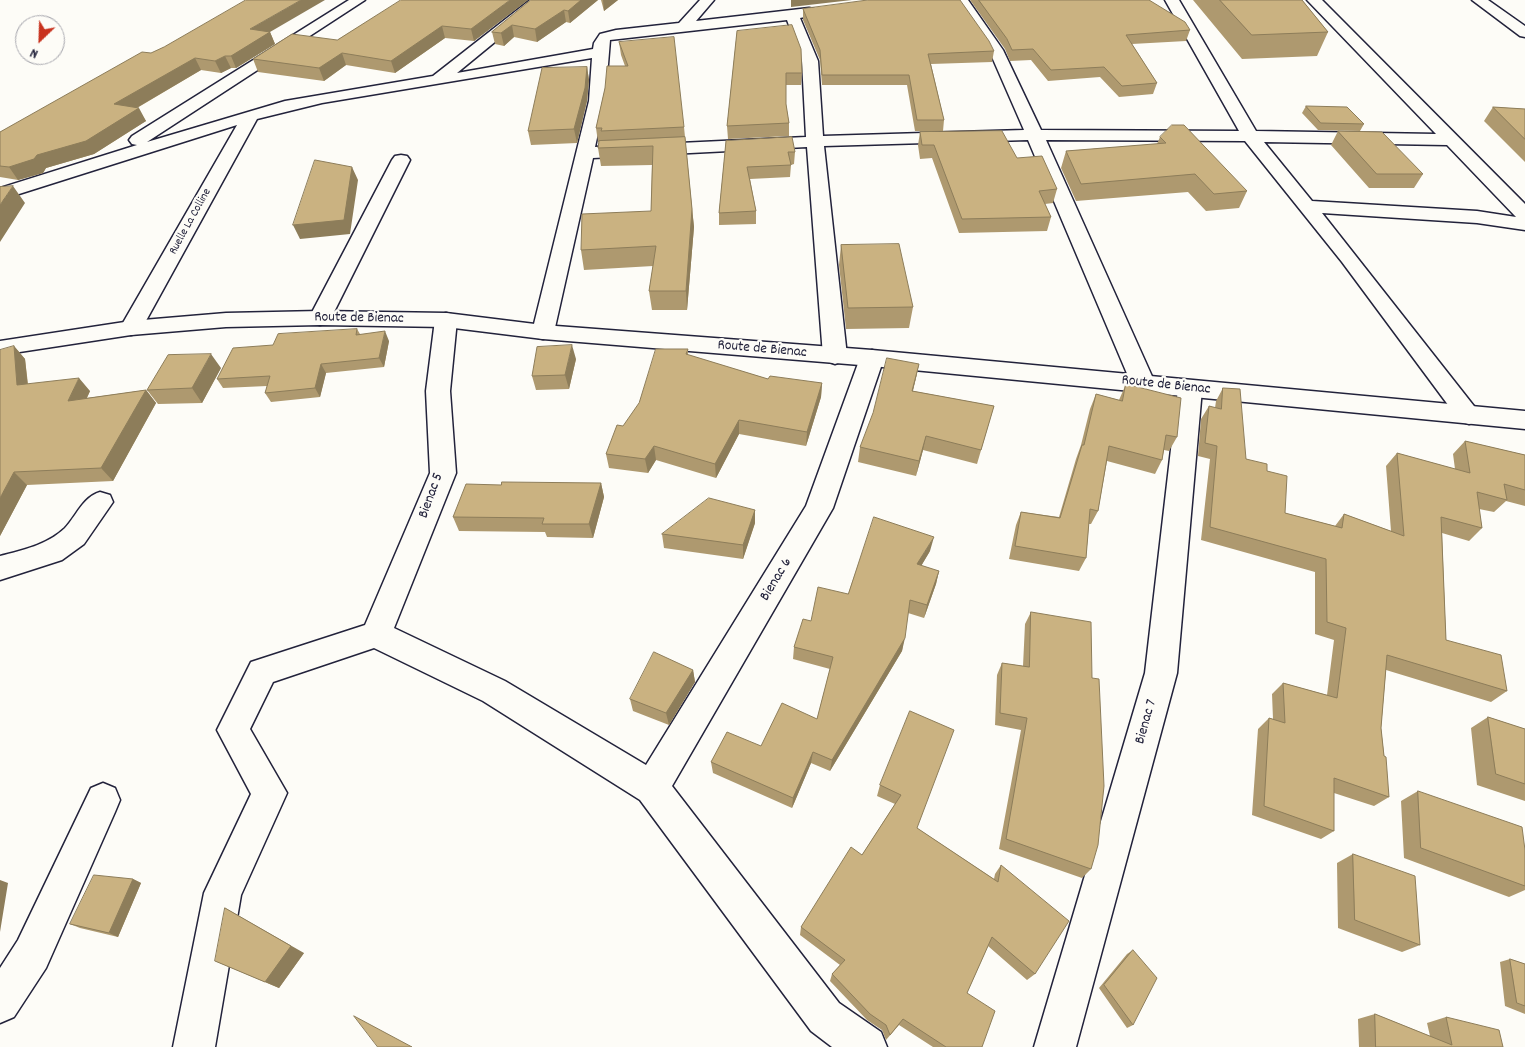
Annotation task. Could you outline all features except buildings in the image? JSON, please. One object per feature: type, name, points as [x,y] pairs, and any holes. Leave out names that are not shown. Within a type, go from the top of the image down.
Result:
[{"type":"street","points":[[98,165],[358,0]]},
{"type":"street","points":[[436,81],[539,0]]},
{"type":"street","points":[[684,26],[707,0]]},
{"type":"street","points":[[961,0],[996,50],[1033,135],[1073,219],[1143,383]]},
{"type":"street","points":[[1172,0],[1190,28],[1250,136],[1307,206],[1469,415]]},
{"type":"street","points":[[1314,0],[1525,215]]},
{"type":"street","points":[[1479,0],[1525,33]]},
{"type":"street","points":[[543,332],[597,101],[601,43],[605,37],[616,34],[826,10]]},
{"type":"street","points":[[792,15],[810,61],[814,141],[835,356]]},
{"type":"street","points":[[0,194],[98,165],[195,132],[328,96],[436,81],[601,52]]},
{"type":"street","name":"Ruelle La Colline","points":[[131,328],[250,116]]},
{"type":"street","points":[[585,153],[814,141],[1033,135],[1250,136],[1452,140]]},
{"type":"street","points":[[320,318],[401,160]]},
{"type":"street","points":[[1307,206],[1477,217],[1525,224]]},
{"type":"street","name":"Route de Bienac","points":[[0,348],[131,328],[226,320],[320,318],[446,320],[543,332],[872,358],[1525,420]]},
{"type":"street","name":"Bienac 5","points":[[376,634],[443,473],[438,391],[446,320]]},
{"type":"street","name":"Bienac 6","points":[[652,788],[819,508],[872,358]]},
{"type":"street","name":"Bienac 7","points":[[1055,1047],[1161,673],[1190,389]]},
{"type":"street","points":[[0,568],[52,552],[74,536],[100,502]]},
{"type":"street","points":[[194,1047],[223,893],[270,793],[233,730],[262,672],[376,634],[494,690],[652,788],[825,1017],[866,1047]]},
{"type":"street","points":[[0,1004],[32,954],[103,800]]}]
